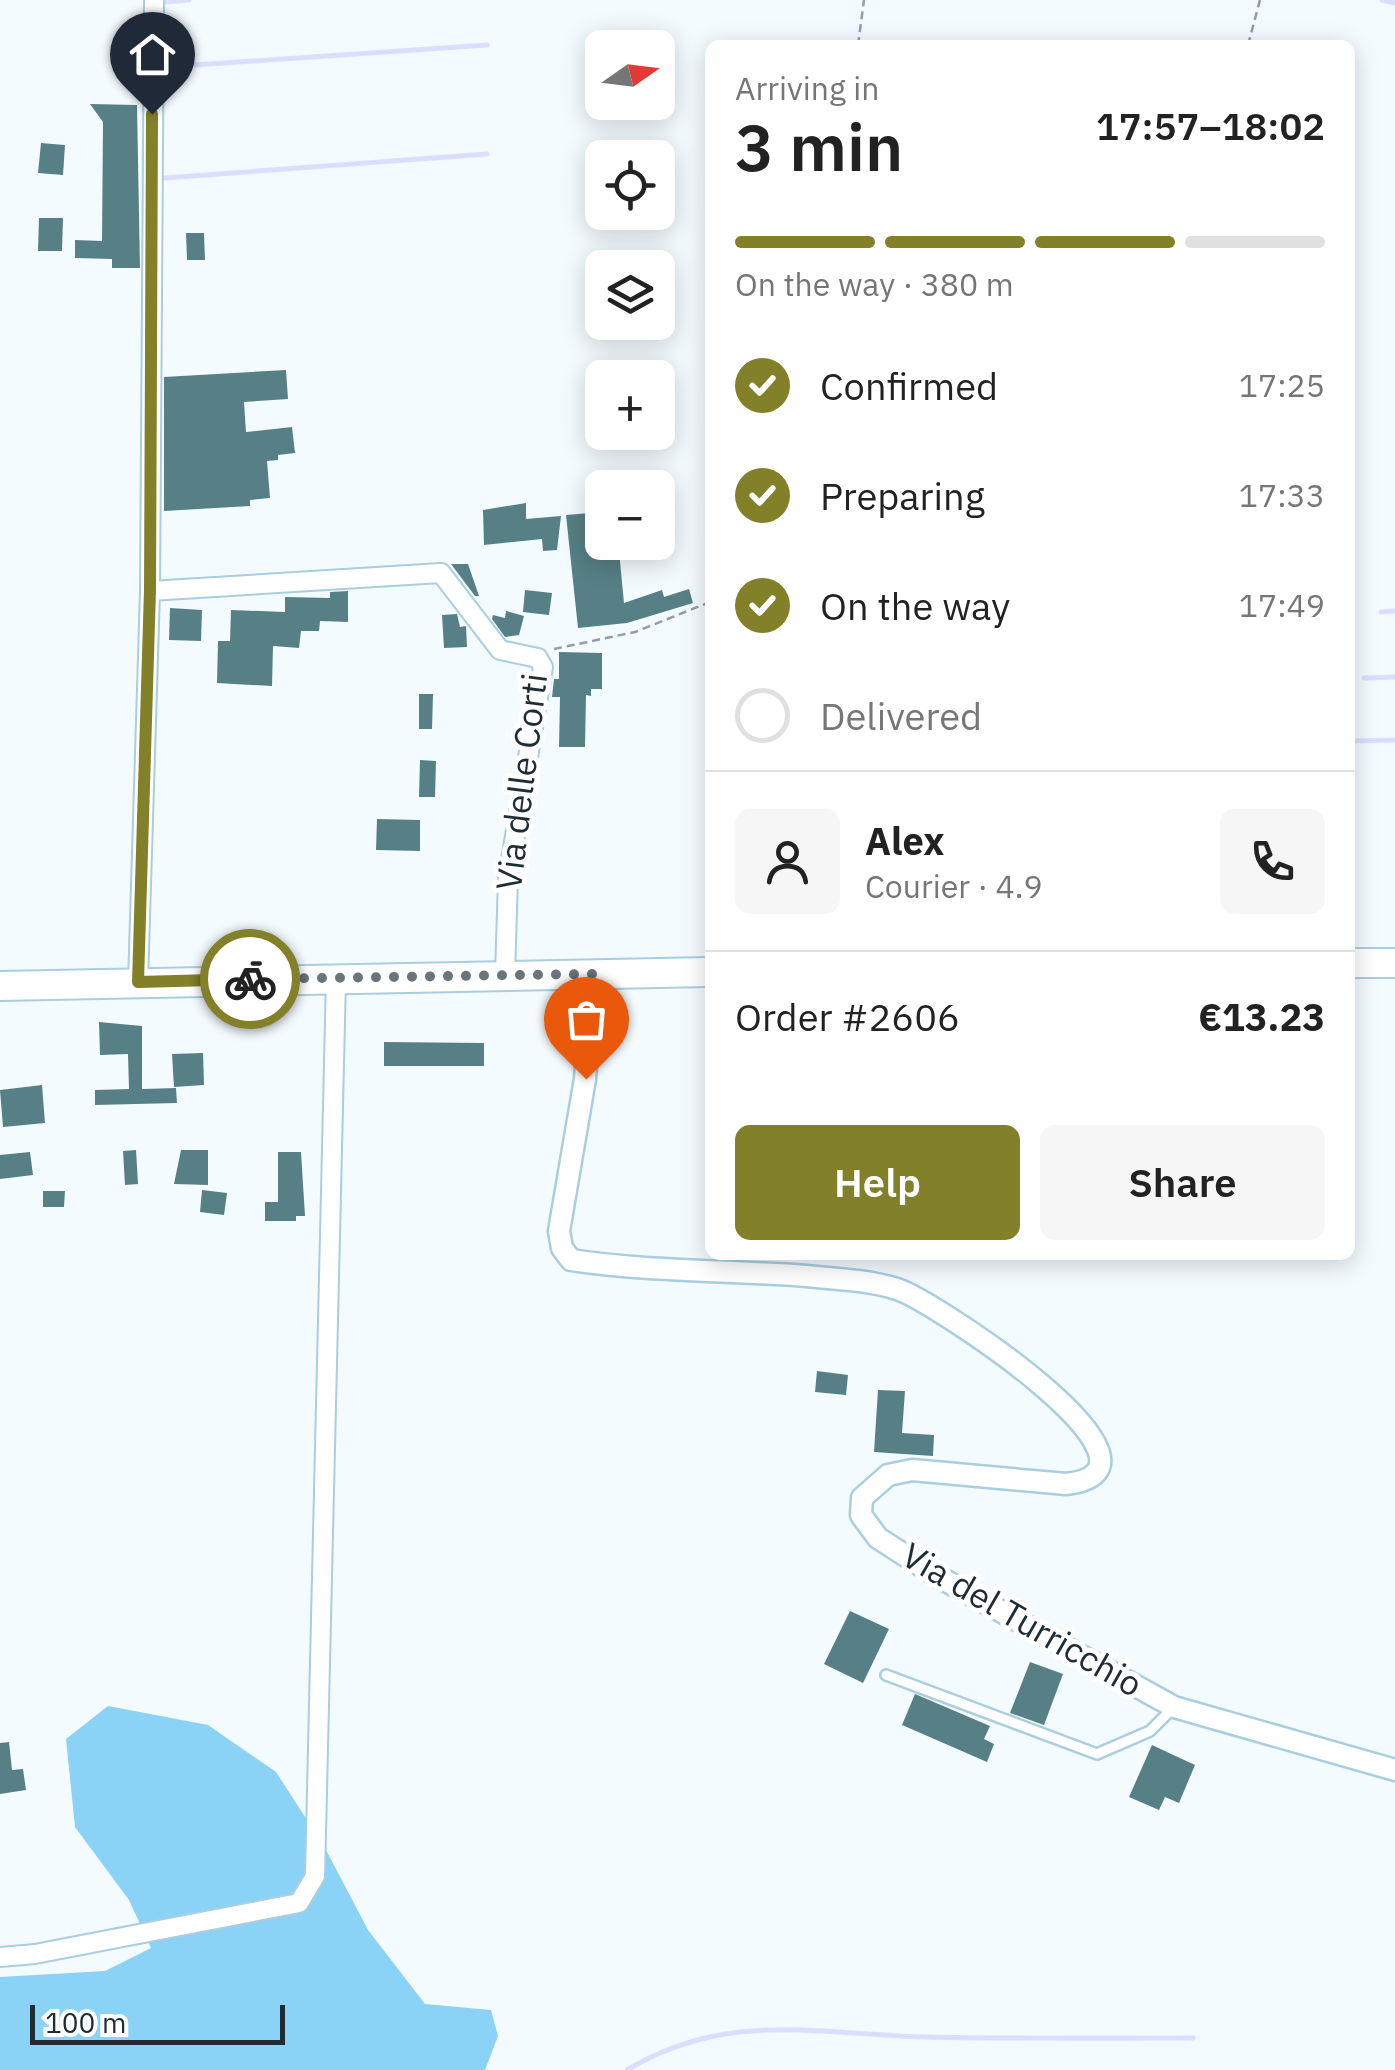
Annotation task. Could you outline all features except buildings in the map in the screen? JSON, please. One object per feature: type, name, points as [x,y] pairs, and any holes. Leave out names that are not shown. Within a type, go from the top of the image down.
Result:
[{"type":"main road","points":[[1355,963],[1395,963]]},
{"type":"main road","points":[[0,986],[705,972]]},
{"type":"street","points":[[138,982],[150,590],[154,0]]},
{"type":"street","name":"Via delle Corti","points":[[150,590],[441,574],[500,650],[531,654],[543,667],[508,878],[505,975]]},
{"type":"street","name":"Via del Turricchio","points":[[593,974],[586,1079],[559,1230],[562,1248],[572,1260],[742,1271],[894,1288],[921,1298],[1012,1360],[1090,1428],[1100,1458],[1096,1472],[1082,1482],[1066,1484],[912,1470],[872,1484],[862,1498],[861,1515],[878,1538],[937,1576],[1174,1707],[1395,1770]]},
{"type":"street","points":[[0,1957],[300,1903],[315,1876],[336,978]]},
{"type":"lane","points":[[886,1675],[1097,1754],[1150,1731],[1174,1707]]},
{"type":"path","points":[[859,40],[864,0]]},
{"type":"path","points":[[1249,40],[1260,0]]},
{"type":"path","points":[[531,654],[635,632],[705,604]]},
{"type":"shaded area","points":[[108,1706],[208,1725],[276,1772],[324,1846],[368,1930],[425,2004],[491,2010],[498,2036],[485,2070],[0,2070],[0,1977],[105,1971],[151,1948],[129,1900],[75,1827],[66,1739]]},
{"type":"waterway","points":[[165,2],[189,0]]},
{"type":"waterway","points":[[1382,0],[1395,3]]},
{"type":"waterway","points":[[166,67],[487,45]]},
{"type":"waterway","points":[[165,178],[487,154]]},
{"type":"waterway","points":[[1381,612],[1395,611]]},
{"type":"waterway","points":[[1364,678],[1395,677]]},
{"type":"waterway","points":[[1355,741],[1395,740]]},
{"type":"waterway","points":[[627,2070],[664,2051],[736,2032],[1193,2038]]},
{"type":"way so far","points":[[250,979],[593,974],[586,1079]]},
{"type":"route","points":[[152,114],[150,590],[143,930],[138,982],[250,979]]}]
